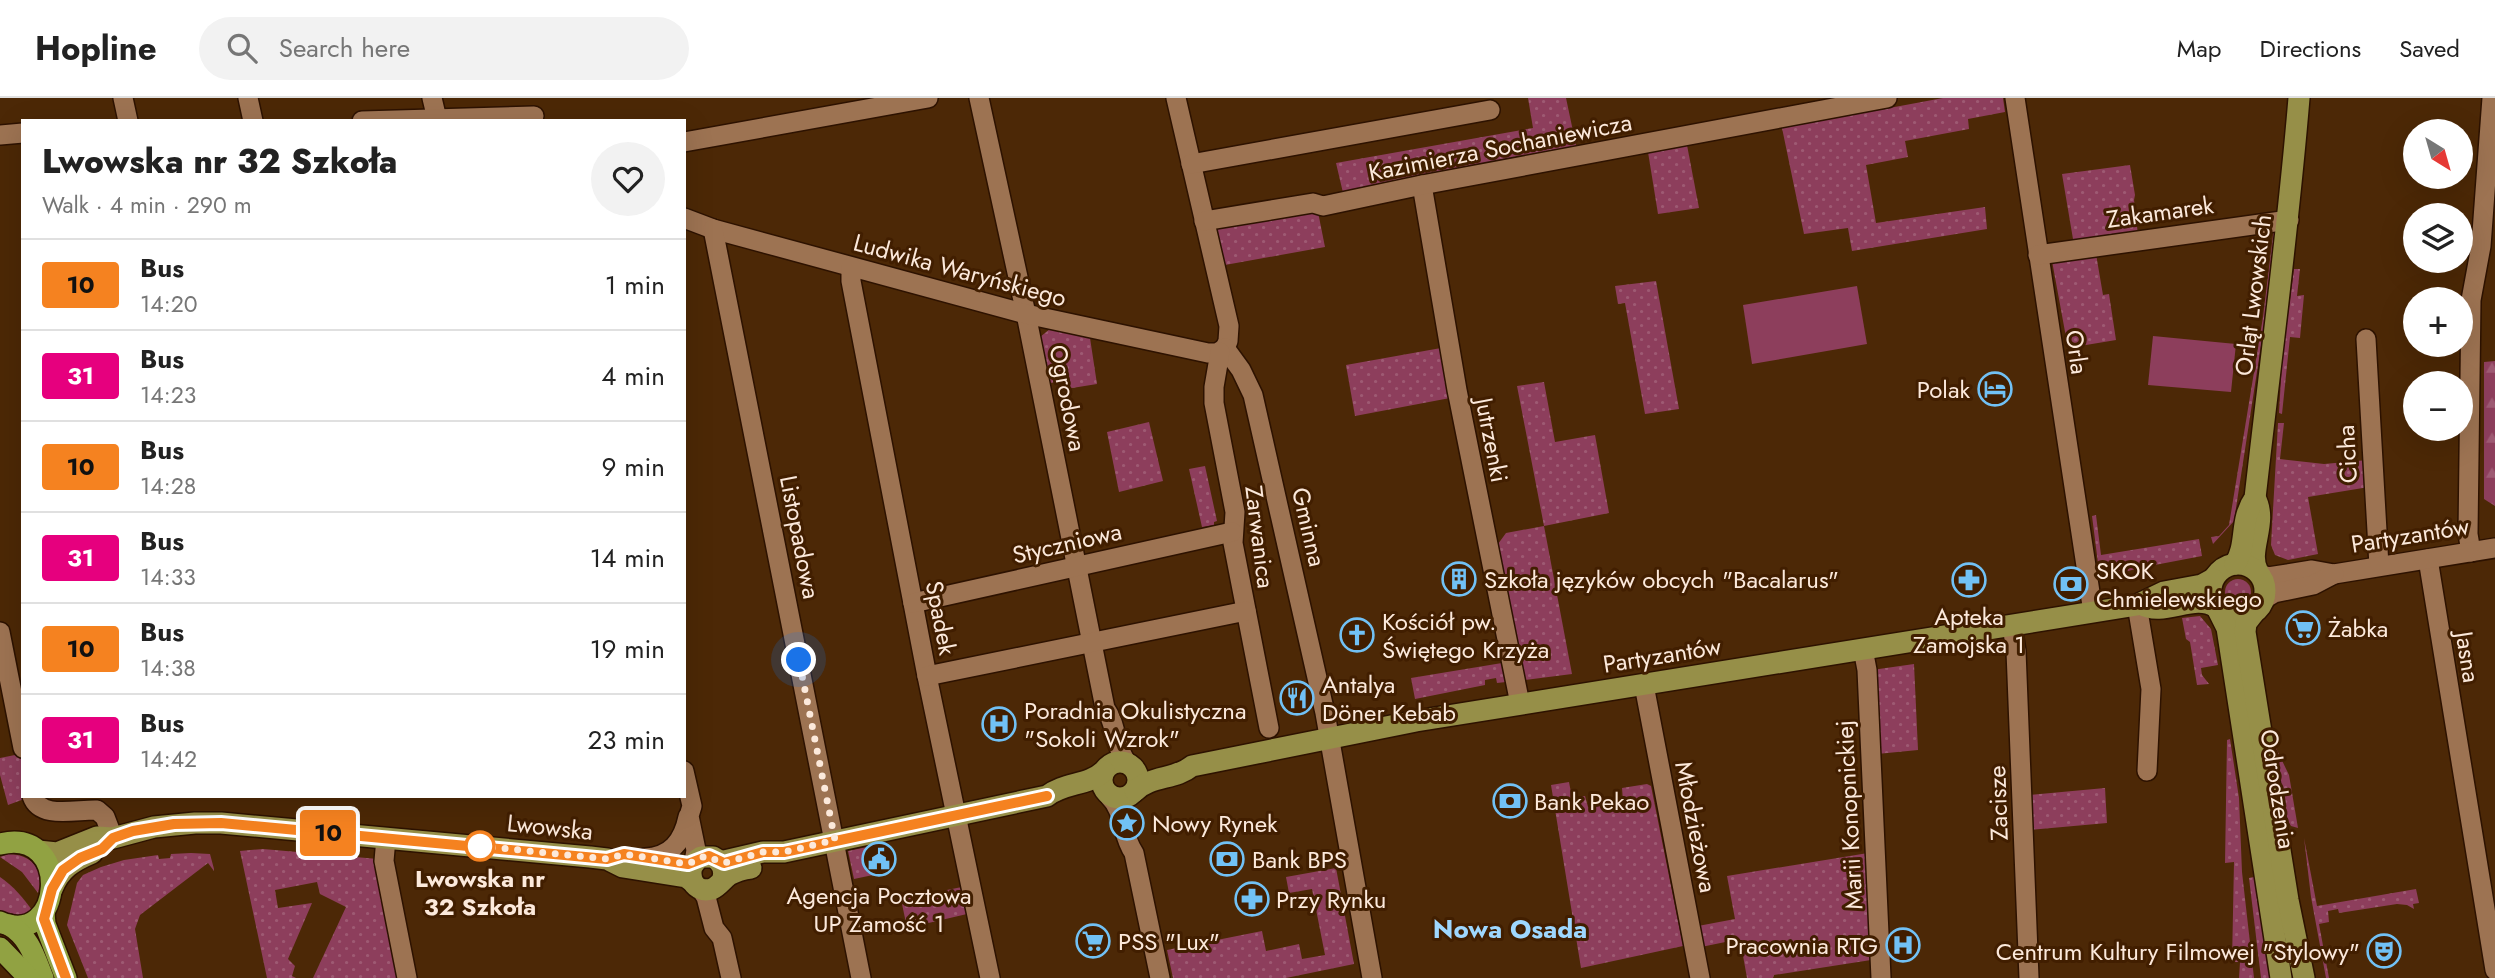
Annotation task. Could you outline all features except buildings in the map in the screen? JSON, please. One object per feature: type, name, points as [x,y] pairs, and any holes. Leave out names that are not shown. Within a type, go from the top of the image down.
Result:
[{"type":"highway","points":[[0,844],[21,843],[38,851],[46,860],[51,871],[52,889],[44,913],[45,924],[66,978]]},
{"type":"highway","points":[[5,924],[28,925],[44,913]]},
{"type":"highway","points":[[5,924],[17,930],[28,942],[43,978]]},
{"type":"highway","points":[[0,948],[29,978]]},
{"type":"main road","name":"Orląt Lwowskich","points":[[2235,564],[2246,513],[2255,498],[2289,220],[2298,98]]},
{"type":"main road","name":"Orląt Lwowskich","points":[[2255,498],[2262,514],[2255,560],[2259,573]]},
{"type":"main road","points":[[2235,564],[2248,565],[2259,573],[2265,586],[2259,607],[2237,619],[2217,609],[2211,595],[2213,579],[2222,569],[2235,564]]},
{"type":"main road","name":"Partyzantów","points":[[1133,792],[1147,781],[1178,774],[1192,766],[1329,738],[1520,704],[2139,604],[2164,592],[2202,586],[2213,579]]},
{"type":"main road","name":"Partyzantów","points":[[2139,604],[2154,608],[2203,601],[2217,609]]},
{"type":"main road","name":"Odrodzenia","points":[[2259,607],[2246,623],[2245,632],[2284,879],[2304,978]]},
{"type":"main road","name":"Odrodzenia","points":[[2217,609],[2227,628],[2281,978]]},
{"type":"main road","points":[[1117,762],[1131,766],[1138,781],[1133,792],[1119,799],[1108,794],[1101,783],[1105,769],[1117,762]]},
{"type":"main road","name":"Partyzantów","points":[[1131,766],[1143,769],[1180,763],[1192,766]]},
{"type":"main road","name":"Lwowska","points":[[1047,796],[1062,787],[1093,780],[1105,769]]},
{"type":"main road","name":"Lwowska","points":[[38,851],[57,853],[97,837],[113,838],[153,827],[208,823],[607,859],[623,867],[686,877],[736,871],[768,862],[784,852],[1047,796],[1064,798],[1096,792],[1108,794]]},
{"type":"main road","name":"Lwowska","points":[[52,889],[58,876],[68,866],[102,849],[113,838]]},
{"type":"main road","name":"Lwowska","points":[[607,859],[624,854],[688,864],[709,874]]},
{"type":"street","points":[[123,98],[128,119]]},
{"type":"street","points":[[248,98],[253,119]]},
{"type":"street","points":[[432,98],[437,119]]},
{"type":"street","points":[[686,142],[875,103],[928,98]]},
{"type":"street","name":"Ogrodowa","points":[[979,98],[1026,314],[1105,708],[1113,723],[1121,754],[1131,766]]},
{"type":"street","points":[[1176,98],[1229,326],[1228,341],[1223,350]]},
{"type":"street","name":"Kazimierza Sochaniewicza","points":[[1204,221],[1312,203],[1324,206],[1422,185],[1887,98]]},
{"type":"street","name":"Orla","points":[[2015,98],[2093,612]]},
{"type":"street","points":[[2471,552],[2468,534],[2470,308],[2480,255],[2492,98]]},
{"type":"street","points":[[1191,164],[1490,110]]},
{"type":"street","points":[[467,119],[533,112]]},
{"type":"street","points":[[0,135],[21,133]]},
{"type":"street","name":"Jutrzenki","points":[[1422,185],[1457,390],[1520,704]]},
{"type":"street","name":"Ludwika Waryńskiego","points":[[686,219],[713,229],[1026,314],[1196,351],[1223,350]]},
{"type":"street","name":"Zakamarek","points":[[2038,255],[2289,220]]},
{"type":"street","name":"Listopadowa","points":[[713,229],[861,978]]},
{"type":"street","name":"Spadek","points":[[851,267],[851,281],[928,676],[990,978]]},
{"type":"street","name":"Cicha","points":[[2365,339],[2379,566]]},
{"type":"street","name":"Zarwanica","points":[[1223,350],[1213,391],[1235,512],[1233,532],[1246,611],[1269,728]]},
{"type":"street","name":"Gminna","points":[[1223,350],[1241,370],[1253,395],[1329,738],[1372,978]]},
{"type":"street","name":"Styczniowa","points":[[914,603],[1233,532]]},
{"type":"street","name":"Partyzantów","points":[[2259,607],[2274,593],[2313,585],[2334,574],[2495,548]]},
{"type":"street","name":"Jasna","points":[[2428,559],[2495,970]]},
{"type":"street","name":"Partyzantów","points":[[2259,573],[2269,577],[2312,570],[2334,574]]},
{"type":"street","points":[[2139,604],[2151,690],[2147,771]]},
{"type":"street","points":[[928,676],[1246,611]]},
{"type":"street","name":"Zacisze","points":[[2012,625],[2017,673],[2029,978]]},
{"type":"street","points":[[0,632],[21,738]]},
{"type":"street","name":"Marii Konopnickiej","points":[[1863,649],[1867,670],[1881,978]]},
{"type":"street","name":"Młodzieżowa","points":[[1644,685],[1700,978]]},
{"type":"street","name":"Ogrodowa","points":[[1105,708],[1103,720],[1108,757],[1105,769]]},
{"type":"street","points":[[686,784],[696,850],[709,874],[706,897],[715,928],[722,938],[731,978]]},
{"type":"street","points":[[1133,792],[1131,803],[1136,841],[1134,853]]},
{"type":"street","points":[[1108,794],[1118,807],[1126,838],[1134,853],[1160,978]]},
{"type":"street","points":[[33,798],[35,804],[43,810],[97,810],[105,817],[113,838]]},
{"type":"street","points":[[645,858],[664,854],[675,847],[682,836],[690,811]]},
{"type":"street","points":[[386,838],[384,861],[407,978]]},
{"type":"green space","points":[[1528,98],[1566,98],[1577,150],[1344,197],[1336,163],[1533,128]]},
{"type":"green space","points":[[1943,98],[2003,98],[2005,112],[1968,119],[1969,129],[1905,141],[1908,157],[1866,165],[1876,223],[1985,207],[1987,229],[1852,251],[1848,228],[1804,234],[1782,128]]},
{"type":"green space","points":[[1687,145],[1699,208],[1658,214],[1648,152]]},
{"type":"green space","points":[[2130,165],[2138,235],[2074,245],[2062,174]]},
{"type":"green space","points":[[1318,212],[1325,247],[1225,265],[1216,223]]},
{"type":"green space","points":[[2274,227],[2277,227],[2268,300],[2234,521],[2213,544],[2211,537],[2219,536],[2229,525],[2263,317]]},
{"type":"green space","points":[[2096,254],[2103,295],[2109,294],[2116,340],[2068,348],[2052,261]]},
{"type":"green space","points":[[2294,269],[2300,269],[2297,296],[2304,295],[2300,338],[2290,337],[2282,414],[2279,413],[2282,361]]},
{"type":"green space","points":[[1656,281],[1679,409],[1645,414],[1625,303],[1618,304],[1615,286]]},
{"type":"green space","points":[[1857,286],[1867,344],[1752,364],[1743,305]]},
{"type":"green space","points":[[1050,329],[1090,338],[1097,384],[1066,389],[1064,381],[1050,383],[1040,337]]},
{"type":"green space","points":[[2153,336],[2236,344],[2231,392],[2148,385]]},
{"type":"green space","points":[[1441,348],[1450,398],[1355,416],[1346,365]]},
{"type":"green space","points":[[2495,361],[2495,506],[2484,499],[2484,362]]},
{"type":"green space","points":[[1544,382],[1555,442],[1595,435],[1609,513],[1544,526],[1517,386]]},
{"type":"green space","points":[[1149,422],[1163,481],[1119,492],[1107,432]]},
{"type":"green space","points":[[2278,423],[2284,423],[2280,459],[2324,464],[2368,460],[2369,487],[2308,497],[2318,554],[2288,560],[2275,555],[2271,545]]},
{"type":"green space","points":[[1205,466],[1217,521],[1214,525],[1202,527],[1189,469]]},
{"type":"green space","points":[[2096,515],[2101,555],[2199,539],[2202,556],[2139,568],[2100,579],[2092,516]]},
{"type":"green space","points":[[1544,526],[1572,674],[1525,680],[1498,544],[1506,533]]},
{"type":"green space","points":[[2238,579],[2247,583],[2251,592],[2247,601],[2238,605],[2229,601],[2225,592],[2229,583]]},
{"type":"green space","points":[[2200,616],[2211,629],[2218,665],[2201,668],[2202,675],[2209,684],[2197,685],[2190,642],[2186,639],[2182,618]]},
{"type":"green space","points":[[1502,663],[1506,682],[1497,683],[1496,678],[1485,680],[1485,685],[1415,699],[1411,678]]},
{"type":"green space","points":[[1914,664],[1918,750],[1877,754],[1872,670]]},
{"type":"green space","points":[[2269,723],[2275,746],[2289,775],[2298,828],[2291,826],[2287,817]]},
{"type":"green space","points":[[2230,739],[2239,798],[2242,872],[2254,978],[2239,978],[2240,962],[2232,962],[2234,862],[2225,863],[2227,740]]},
{"type":"green space","points":[[20,754],[21,798],[27,798],[8,805],[0,775],[0,758]]},
{"type":"green space","points":[[1569,782],[1572,798],[1585,796],[1588,807],[1623,801],[1622,788],[1647,784],[1651,786],[1683,946],[1581,968],[1551,785]]},
{"type":"green space","points":[[2105,788],[2107,823],[2029,830],[2028,795]]},
{"type":"green space","points":[[2304,838],[2317,906],[2416,889],[2419,903],[2413,904],[2414,909],[2397,904],[2339,913],[2338,909],[2328,911],[2329,922],[2319,924],[2329,978],[2326,978],[2311,897]]},
{"type":"green space","points":[[867,847],[873,875],[854,879],[848,851]]},
{"type":"green space","points":[[263,849],[378,859],[403,978],[313,978],[346,907],[320,894],[317,882],[275,890],[278,908],[312,903],[288,959],[295,966],[292,976],[296,978],[267,978],[240,851]]},
{"type":"green space","points":[[1868,853],[1871,960],[1774,975],[1773,978],[1747,978],[1740,939],[1701,947],[1698,926],[1735,919],[1727,876]]},
{"type":"green space","points":[[8,854],[23,857],[34,864],[40,877],[38,893],[22,872],[0,857]]},
{"type":"green space","points":[[171,854],[210,854],[214,871],[208,863],[140,915],[135,929],[143,978],[88,978],[67,925],[77,883],[83,875],[124,860],[158,855],[159,859],[170,858]]},
{"type":"green space","points":[[1336,868],[1354,964],[1286,978],[1173,978],[1167,950],[1262,931],[1266,951],[1299,944],[1302,959],[1325,955],[1312,889],[1289,893],[1286,877]]},
{"type":"green space","points":[[0,877],[26,902],[33,912],[30,917],[0,914]]},
{"type":"green space","points":[[2254,877],[2270,978],[2261,978],[2249,878]]},
{"type":"green space","points":[[962,887],[967,914],[907,928],[901,899]]},
{"type":"bus line","name":"10","points":[[66,978],[44,919],[45,908],[55,882],[68,866],[102,849],[113,838],[153,827],[221,823],[607,859],[624,854],[688,864],[709,856],[724,863],[763,852],[784,852],[1047,796]]},
{"type":"place","name":"Polak","points":[[1995,389]]},
{"type":"place","name":"Szkoła języków obcych \"Bacalarus\"","points":[[1459,579]]},
{"type":"place","name":"Apteka Zamojska 1","points":[[1969,580]]},
{"type":"place","name":"SKOK Chmielewskiego","points":[[2071,584]]},
{"type":"place","name":"Żabka","points":[[2303,628]]},
{"type":"place","name":"Kościół pw. Świętego Krzyża","points":[[1357,635]]},
{"type":"place","name":"Antalya Döner Kebab","points":[[1297,698]]},
{"type":"place","name":"Poradnia Okulistyczna \"Sokoli Wzrok\"","points":[[999,724]]},
{"type":"place","name":"Bank Pekao","points":[[1510,801]]},
{"type":"place","name":"Nowy Rynek","points":[[1127,823]]},
{"type":"place","name":"Lwowska nr 32 Szkoła","points":[[480,846]]},
{"type":"place","name":"Agencja Pocztowa UP Zamość 1","points":[[879,859]]},
{"type":"place","name":"Bank BPS","points":[[1227,859]]},
{"type":"place","name":"Przy Rynku","points":[[1252,899]]},
{"type":"place","name":"PSS \"Lux\"","points":[[1093,941]]},
{"type":"place","name":"Pracownia RTG","points":[[1903,945]]},
{"type":"place","name":"Centrum Kultury Filmowej \"Stylowy\"","points":[[2384,951]]},
{"type":"district","name":"Nowa Osada","points":[[1510,929]]},
{"type":"route","points":[[480,846],[607,859],[624,854],[688,864],[705,856],[724,863],[763,852],[784,852],[835,840],[799,660]]}]
